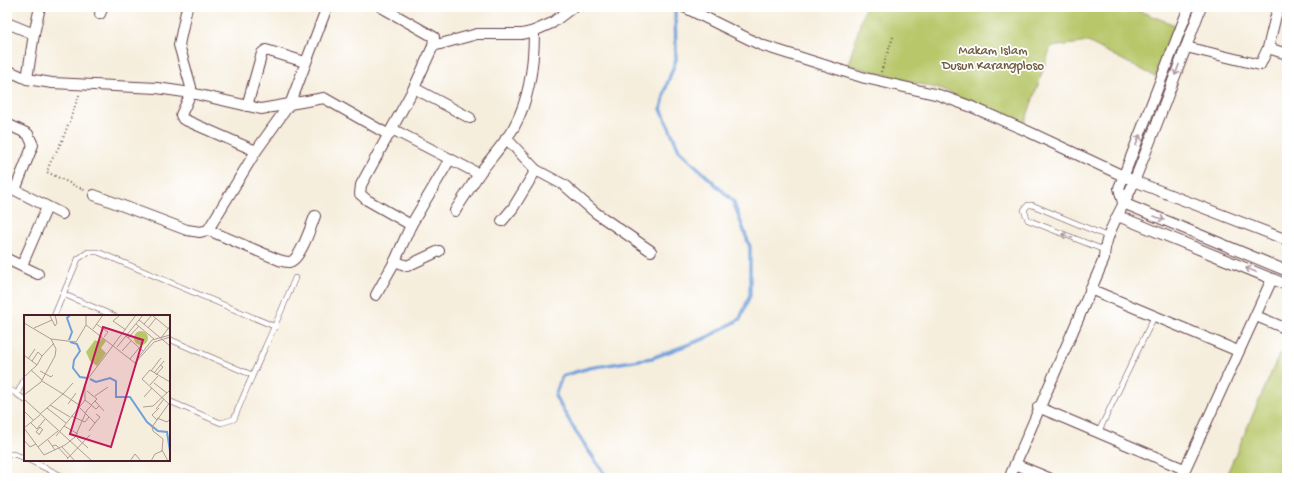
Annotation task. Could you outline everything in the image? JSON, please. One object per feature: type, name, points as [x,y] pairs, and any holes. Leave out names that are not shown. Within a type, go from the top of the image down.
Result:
[{"type":"street","points":[[28,74],[40,7]]},
{"type":"street","points":[[187,7],[179,45],[191,91],[180,115],[183,119],[256,151]]},
{"type":"street","points":[[208,230],[256,151],[292,99],[305,62],[328,7]]},
{"type":"street","points":[[381,7],[432,39],[478,34],[522,34],[534,32],[552,23],[573,7]]},
{"type":"street","points":[[684,7],[761,45],[878,81],[939,95],[972,107],[1134,181],[1287,240]]},
{"type":"street","points":[[1123,203],[1119,188],[1189,7]]},
{"type":"street","points":[[1013,478],[1010,474],[1104,259],[1104,250],[1109,237],[1134,181],[1201,7]]},
{"type":"street","points":[[1186,47],[1258,65],[1261,64],[1268,48],[1278,7]]},
{"type":"street","points":[[7,23],[34,34]]},
{"type":"street","points":[[455,211],[479,174],[506,138],[519,116],[530,83],[534,54],[534,32]]},
{"type":"street","points":[[411,224],[366,200],[360,194],[362,185],[414,88],[432,39]]},
{"type":"street","points":[[1268,48],[1287,54]]},
{"type":"street","points":[[248,103],[259,61],[262,53],[266,50],[305,62]]},
{"type":"street","points":[[7,70],[83,84],[191,91],[248,103],[265,109],[292,99],[324,98],[390,132],[479,174]]},
{"type":"street","points":[[414,88],[470,118]]},
{"type":"street","points":[[7,124],[28,134],[33,145],[11,188],[62,214]]},
{"type":"street","points":[[506,138],[536,170],[564,185],[596,213],[651,251]]},
{"type":"street","points":[[376,295],[395,261],[411,224],[450,159]]},
{"type":"street","points":[[502,221],[514,208],[536,170]]},
{"type":"street","points":[[94,195],[187,230],[200,232],[208,230],[279,260],[290,262],[300,253],[315,216]]},
{"type":"street","points":[[1123,203],[1287,271]]},
{"type":"street","points":[[22,265],[47,207]]},
{"type":"street","points":[[1118,216],[1287,285]]},
{"type":"street","points":[[395,261],[407,266],[439,251]]},
{"type":"street","points":[[7,259],[38,274]]},
{"type":"street","points":[[1038,407],[1098,433],[1183,474],[1272,279]]},
{"type":"street","points":[[1090,289],[1238,351]]},
{"type":"street","points":[[1256,316],[1287,329]]},
{"type":"street","points":[[1015,464],[1048,478]]},
{"type":"lane","points":[[1104,250],[1028,220],[1024,210],[1028,205],[1032,206],[1109,237]]},
{"type":"lane","points":[[54,315],[78,259],[88,252],[98,252],[276,327]]},
{"type":"lane","points":[[170,401],[221,423],[234,419],[252,375],[276,327],[296,278]]},
{"type":"lane","points":[[63,294],[112,315]]},
{"type":"lane","points":[[1098,433],[1154,317]]},
{"type":"lane","points":[[170,340],[252,375]]},
{"type":"lane","points":[[17,394],[24,380]]},
{"type":"lane","points":[[7,388],[24,399]]},
{"type":"lane","points":[[7,454],[13,454],[24,458]]},
{"type":"lane","points":[[31,461],[66,478]]},
{"type":"path","points":[[878,81],[893,37]]},
{"type":"path","points":[[83,84],[62,141],[50,163],[47,172],[94,195]]},
{"type":"green space","name":"Makam Islam Dusun Karangploso","points":[[865,7],[1129,7],[1175,25],[1156,77],[1088,42],[1051,47],[1025,122],[939,89],[848,65]]},
{"type":"green space","points":[[1280,353],[1287,356],[1287,478],[1225,478]]},
{"type":"waterway","points":[[607,478],[576,432],[555,396],[562,376],[589,368],[652,358],[706,338],[740,319],[750,295],[750,247],[733,201],[679,150],[661,109],[667,84],[676,60],[675,7]]}]
